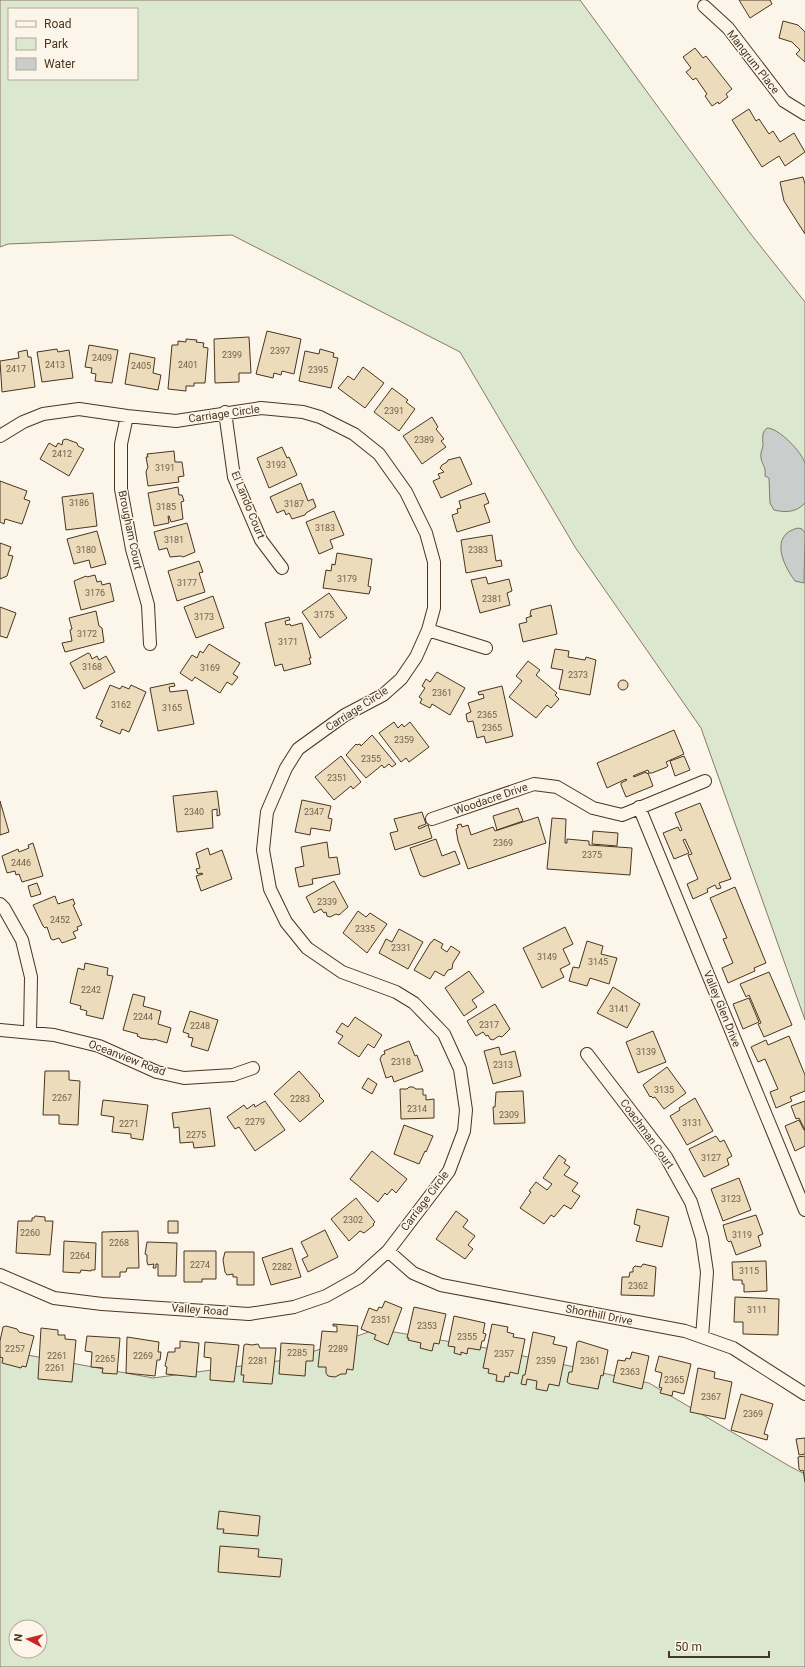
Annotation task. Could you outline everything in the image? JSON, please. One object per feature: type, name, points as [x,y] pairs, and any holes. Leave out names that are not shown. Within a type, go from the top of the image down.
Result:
[{"type":"street","name":"Mangrum Place","points":[[704,6],[728,28],[784,101],[805,114]]},
{"type":"street","name":"Carriage Circle","points":[[0,436],[23,422],[43,414],[79,409],[127,416],[176,420],[261,408],[303,412],[320,417],[354,434],[379,454],[406,492],[426,533],[434,562],[434,608],[428,630],[416,657],[401,679],[383,695],[345,715],[298,749],[286,768],[267,812],[263,850],[270,889],[286,922],[307,948],[342,972],[396,992],[414,1003],[444,1034],[460,1069],[466,1117],[464,1131],[449,1171],[388,1251]]},
{"type":"street","name":"El Lando Court","points":[[225,412],[234,476],[261,540],[282,568]]},
{"type":"street","name":"Brougham Court","points":[[127,416],[121,444],[121,489],[132,549],[148,605],[150,644]]},
{"type":"street","points":[[428,630],[486,648]]},
{"type":"street","name":"Woodacre Drive","points":[[432,819],[534,784],[557,787],[592,808],[622,815],[705,781]]},
{"type":"street","name":"Valley Glen Drive","points":[[639,807],[805,1210]]},
{"type":"street","points":[[0,904],[4,908],[22,940],[31,977],[30,1032]]},
{"type":"street","name":"Oceanview Road","points":[[0,1030],[54,1035],[99,1046],[157,1072],[184,1078],[233,1075],[253,1068]]},
{"type":"street","name":"Coachman Court","points":[[587,1054],[666,1157],[691,1202],[702,1238],[707,1272],[702,1338]]},
{"type":"street","name":"Valley Road","points":[[0,1275],[54,1298],[102,1304],[249,1314],[294,1307],[326,1296],[358,1278],[388,1251]]},
{"type":"street","name":"Shorthill Drive","points":[[388,1251],[413,1273],[441,1285],[685,1331],[733,1348],[805,1394]]},
{"type":"green space","points":[[0,0],[580,0],[750,233],[805,302],[805,1020],[701,728],[575,547],[460,352],[232,235],[8,244],[0,247]]},
{"type":"green space","points":[[377,1329],[486,1348],[649,1383],[805,1474],[805,1667],[0,1667],[0,1350],[153,1378],[292,1359]]},
{"type":"water","points":[[767,428],[772,429],[784,436],[800,454],[805,464],[805,503],[795,510],[774,510],[770,503],[769,478],[765,476],[765,468],[761,456],[763,434]]},
{"type":"water","points":[[798,528],[802,529],[805,533],[804,583],[795,581],[786,567],[781,551],[781,544],[784,537],[789,532]]},
{"type":"building","points":[[739,0],[770,0],[772,4],[750,18]]},
{"type":"building","points":[[783,21],[798,25],[805,32],[805,62],[796,54],[800,50],[792,42],[779,38]]},
{"type":"building","points":[[695,48],[703,58],[706,56],[732,89],[726,94],[728,97],[719,104],[718,102],[712,106],[705,96],[707,94],[696,78],[693,80],[686,72],[691,68],[683,57]]},
{"type":"building","points":[[749,109],[756,121],[759,119],[769,134],[773,131],[780,142],[794,133],[805,152],[785,166],[779,156],[762,167],[732,120]]},
{"type":"building","points":[[803,177],[805,184],[805,234],[784,201],[780,182]]},
{"type":"building","points":[[267,331],[301,339],[294,374],[282,371],[281,375],[274,373],[273,378],[256,374]]},
{"type":"building","points":[[249,337],[251,373],[239,373],[239,382],[215,383],[214,339]]},
{"type":"building","points":[[186,339],[197,340],[196,342],[204,343],[203,347],[208,348],[205,383],[194,383],[194,386],[186,386],[186,391],[168,389],[172,345],[178,345],[178,341],[186,342]]},
{"type":"building","points":[[89,345],[118,350],[112,383],[95,381],[96,374],[91,373],[92,368],[85,367]]},
{"type":"building","points":[[57,349],[58,352],[69,350],[73,378],[42,382],[37,352]]},
{"type":"building","points":[[320,349],[334,353],[333,357],[338,358],[331,388],[299,381],[305,351],[319,354]]},
{"type":"building","points":[[27,350],[28,357],[31,357],[35,387],[2,392],[0,361],[19,358],[18,352]]},
{"type":"building","points":[[130,353],[155,358],[153,373],[161,375],[158,390],[125,384]]},
{"type":"building","points":[[363,367],[384,383],[365,408],[338,388],[348,376],[354,380]]},
{"type":"building","points":[[392,388],[408,400],[406,402],[415,409],[399,431],[374,412]]},
{"type":"building","points":[[432,417],[438,427],[436,429],[444,439],[441,441],[446,447],[422,464],[403,436]]},
{"type":"building","points":[[66,439],[77,443],[78,446],[84,449],[69,476],[40,459],[49,443],[56,447],[58,443],[62,445],[63,440]]},
{"type":"building","points":[[282,447],[287,458],[289,457],[297,475],[269,488],[257,458]]},
{"type":"building","points":[[174,451],[175,462],[182,462],[184,476],[178,477],[179,482],[148,486],[146,472],[148,468],[146,457],[148,457],[147,454]]},
{"type":"building","points":[[460,457],[472,484],[441,498],[433,481],[440,478],[438,474],[444,472],[440,468],[442,465],[448,460]]},
{"type":"building","points":[[0,481],[27,491],[24,499],[30,501],[22,524],[5,519],[4,524],[0,522]]},
{"type":"building","points":[[301,483],[308,501],[313,499],[316,507],[305,515],[292,519],[289,513],[286,515],[284,510],[277,513],[270,497]]},
{"type":"building","points":[[178,487],[179,495],[182,495],[184,501],[181,502],[183,519],[171,522],[168,516],[169,523],[154,526],[148,493]]},
{"type":"building","points":[[93,493],[97,526],[66,530],[62,497]]},
{"type":"building","points":[[485,493],[489,503],[484,505],[490,522],[457,532],[452,515],[458,513],[457,509],[461,508],[459,501]]},
{"type":"building","points":[[334,511],[344,535],[330,540],[333,548],[319,554],[306,522]]},
{"type":"building","points":[[187,523],[195,552],[183,557],[170,557],[167,548],[159,550],[154,532]]},
{"type":"building","points":[[97,531],[106,564],[91,568],[89,560],[74,564],[67,539]]},
{"type":"building","points":[[492,535],[496,561],[501,560],[502,566],[466,573],[461,540]]},
{"type":"building","points":[[0,543],[11,547],[8,555],[13,556],[7,576],[0,579]]},
{"type":"building","points":[[337,553],[372,559],[368,586],[371,587],[369,594],[323,588],[326,570],[331,571],[332,564],[335,565]]},
{"type":"building","points":[[199,561],[203,572],[199,573],[205,592],[177,601],[168,571]]},
{"type":"building","points":[[95,575],[97,582],[101,581],[102,585],[110,583],[114,601],[81,610],[74,581],[86,576]]},
{"type":"building","points":[[486,577],[488,584],[509,579],[512,591],[507,593],[510,605],[480,613],[471,580]]},
{"type":"building","points":[[329,593],[347,618],[320,638],[302,612]]},
{"type":"building","points":[[213,596],[224,628],[196,638],[184,607]]},
{"type":"building","points":[[551,605],[557,634],[523,642],[519,624],[527,622],[526,618],[532,616],[530,615],[531,610]]},
{"type":"building","points":[[0,607],[16,613],[7,638],[0,636]]},
{"type":"building","points":[[96,611],[99,626],[102,628],[104,642],[65,652],[62,643],[72,641],[70,630],[72,629],[69,618]]},
{"type":"building","points":[[289,617],[290,620],[285,621],[286,625],[290,624],[291,626],[302,623],[311,658],[309,658],[311,664],[284,671],[282,664],[275,666],[265,623]]},
{"type":"building","points":[[209,644],[240,663],[233,674],[238,677],[232,685],[227,682],[220,693],[195,677],[192,681],[180,673],[192,655],[197,658],[200,651],[203,653]]},
{"type":"building","points":[[555,649],[569,651],[568,657],[585,660],[586,657],[596,660],[590,695],[559,689],[563,670],[551,668]]},
{"type":"building","points":[[88,653],[92,659],[97,656],[99,660],[106,656],[115,672],[84,689],[70,663]]},
{"type":"building","points":[[528,661],[540,670],[536,675],[557,693],[555,695],[559,699],[551,708],[547,705],[536,718],[509,697],[522,681],[516,676]]},
{"type":"building","points":[[437,672],[465,688],[450,715],[432,704],[430,708],[420,703],[422,699],[419,697],[425,688],[422,686],[426,679],[430,682]]},
{"type":"building","points":[[621,680],[625,680],[628,685],[625,690],[621,690],[618,687],[618,683]]},
{"type":"building","points":[[174,683],[175,686],[169,687],[170,692],[187,690],[194,724],[158,731],[150,688]]},
{"type":"building","points":[[110,685],[120,689],[122,686],[129,689],[131,685],[146,692],[129,732],[122,729],[120,734],[100,726],[103,721],[96,718]]},
{"type":"building","points":[[502,686],[513,736],[486,743],[484,736],[477,738],[473,721],[468,722],[467,720],[466,714],[471,712],[468,703],[484,698],[483,694],[479,695],[478,692]]},
{"type":"building","points":[[394,722],[398,728],[402,724],[404,727],[410,722],[429,747],[409,762],[406,758],[401,762],[379,733]]},
{"type":"building","points":[[674,730],[684,754],[666,762],[667,767],[652,773],[649,773],[648,770],[633,776],[634,777],[646,772],[647,774],[648,773],[653,786],[626,797],[621,783],[627,780],[626,779],[607,788],[597,763]]},
{"type":"building","points":[[372,735],[396,764],[392,767],[389,764],[384,768],[382,765],[366,778],[346,755],[356,744],[360,744],[361,746]]},
{"type":"building","points":[[341,756],[361,782],[353,789],[351,786],[334,800],[315,777]]},
{"type":"building","points":[[684,756],[690,770],[675,776],[670,761]]},
{"type":"building","points":[[217,791],[220,815],[217,816],[217,809],[212,810],[213,828],[177,832],[173,796]]},
{"type":"building","points":[[302,800],[331,806],[328,818],[332,819],[330,831],[311,828],[310,835],[295,832]]},
{"type":"building","points":[[0,801],[9,832],[0,835]]},
{"type":"building","points":[[700,803],[731,879],[719,883],[721,888],[717,889],[715,885],[707,889],[708,892],[693,899],[687,884],[698,879],[688,855],[692,854],[685,839],[683,840],[689,853],[674,859],[663,833],[678,827],[680,831],[682,830],[675,813]]},
{"type":"building","points":[[518,808],[523,821],[497,830],[493,816]]},
{"type":"building","points":[[422,812],[426,824],[418,827],[419,829],[428,825],[432,838],[395,850],[390,833],[398,831],[394,819]]},
{"type":"building","points":[[538,817],[546,843],[468,869],[458,841],[456,829],[458,828],[457,825],[461,824],[462,827],[468,825],[471,835],[493,827],[495,831]]},
{"type":"building","points":[[552,818],[566,819],[565,843],[567,843],[567,839],[589,841],[589,845],[632,848],[630,875],[547,869]]},
{"type":"building","points":[[593,831],[618,833],[617,846],[592,844]]},
{"type":"building","points":[[436,839],[442,856],[455,851],[460,864],[424,877],[420,875],[410,848]]},
{"type":"building","points":[[327,842],[329,858],[337,857],[340,874],[312,879],[313,884],[299,887],[295,868],[304,866],[301,847]]},
{"type":"building","points":[[33,843],[43,876],[22,882],[19,874],[16,875],[15,871],[7,873],[2,856],[18,849],[19,852],[29,848],[28,845]]},
{"type":"building","points":[[208,848],[210,855],[222,850],[232,879],[201,891],[196,876],[203,874],[198,874],[196,869],[200,868],[196,853]]},
{"type":"building","points":[[334,881],[348,907],[339,915],[336,914],[330,917],[327,916],[326,912],[324,913],[321,909],[314,913],[306,897]]},
{"type":"building","points":[[37,883],[41,894],[31,897],[28,886]]},
{"type":"building","points":[[735,887],[766,963],[754,968],[755,971],[728,983],[722,968],[733,963],[723,939],[727,938],[710,898]]},
{"type":"building","points":[[55,896],[58,904],[73,899],[75,904],[73,905],[82,925],[77,927],[78,930],[73,932],[76,938],[62,943],[59,938],[53,940],[51,939],[47,927],[45,928],[43,926],[33,905]]},
{"type":"building","points":[[358,911],[366,917],[370,913],[387,924],[367,953],[343,933]]},
{"type":"building","points":[[565,927],[573,944],[563,949],[570,964],[560,969],[564,977],[542,988],[523,948]]},
{"type":"building","points":[[399,929],[423,942],[408,969],[379,953],[386,939],[392,942]]},
{"type":"building","points":[[434,939],[443,944],[441,948],[447,952],[451,946],[460,952],[453,963],[452,969],[448,970],[444,976],[435,971],[430,979],[414,970]]},
{"type":"building","points":[[587,941],[603,946],[601,954],[617,958],[609,984],[590,978],[587,986],[569,981],[573,967],[579,968]]},
{"type":"building","points":[[85,963],[108,968],[107,975],[113,976],[103,1019],[86,1015],[87,1011],[80,1009],[81,1006],[70,1003],[78,968],[84,970]]},
{"type":"building","points":[[469,971],[484,992],[472,1000],[477,1007],[464,1016],[445,988]]},
{"type":"building","points":[[769,972],[792,1025],[764,1037],[758,1024],[761,1023],[749,995],[746,997],[740,984]]},
{"type":"building","points":[[613,987],[640,1004],[627,1028],[597,1013]]},
{"type":"building","points":[[133,994],[145,997],[143,1006],[161,1011],[158,1024],[171,1028],[167,1043],[154,1039],[140,1038],[137,1036],[138,1034],[123,1030]]},
{"type":"building","points":[[749,998],[759,1022],[743,1029],[733,1004]]},
{"type":"building","points":[[495,1004],[510,1029],[502,1037],[499,1036],[493,1040],[490,1039],[488,1035],[486,1036],[483,1032],[476,1036],[467,1021]]},
{"type":"building","points":[[190,1011],[218,1020],[208,1051],[191,1046],[193,1038],[188,1037],[189,1034],[183,1032]]},
{"type":"building","points":[[355,1017],[382,1035],[374,1048],[368,1044],[359,1057],[338,1043],[343,1036],[336,1032],[342,1023],[348,1027]]},
{"type":"building","points":[[653,1031],[666,1062],[638,1073],[626,1042]]},
{"type":"building","points":[[789,1036],[805,1075],[805,1091],[790,1097],[792,1101],[776,1108],[770,1092],[778,1089],[765,1059],[758,1062],[751,1047],[766,1040],[768,1045]]},
{"type":"building","points":[[409,1041],[415,1056],[417,1055],[423,1071],[394,1082],[392,1076],[386,1078],[380,1059],[382,1055],[385,1054],[384,1051]]},
{"type":"building","points":[[499,1047],[501,1055],[515,1051],[521,1076],[493,1084],[484,1051]]},
{"type":"building","points":[[667,1067],[686,1093],[664,1109],[655,1097],[650,1097],[643,1085]]},
{"type":"building","points":[[45,1071],[69,1071],[69,1080],[80,1081],[78,1125],[59,1124],[59,1115],[43,1115]]},
{"type":"building","points":[[299,1071],[324,1101],[300,1122],[274,1094]]},
{"type":"building","points":[[368,1078],[377,1084],[372,1094],[362,1088]]},
{"type":"building","points":[[409,1087],[423,1089],[423,1095],[426,1095],[426,1100],[434,1099],[434,1118],[401,1119],[400,1089],[407,1089]]},
{"type":"building","points":[[523,1091],[525,1123],[494,1124],[493,1107],[495,1107],[496,1092]]},
{"type":"building","points":[[695,1098],[713,1131],[687,1145],[670,1116],[680,1110],[679,1108]]},
{"type":"building","points":[[103,1100],[148,1105],[143,1140],[131,1138],[131,1134],[112,1132],[114,1117],[101,1115]]},
{"type":"building","points":[[265,1101],[285,1130],[255,1151],[239,1127],[235,1129],[227,1117],[244,1105],[247,1109],[254,1104],[255,1107]]},
{"type":"building","points":[[805,1101],[805,1130],[799,1118],[796,1119],[791,1106]]},
{"type":"building","points":[[210,1108],[215,1146],[194,1148],[193,1142],[180,1143],[179,1127],[174,1128],[172,1113]]},
{"type":"building","points":[[799,1120],[805,1130],[805,1146],[795,1151],[785,1126]]},
{"type":"building","points":[[404,1125],[433,1136],[419,1164],[394,1154]]},
{"type":"building","points":[[716,1136],[720,1142],[724,1140],[732,1156],[727,1159],[729,1165],[704,1177],[689,1149]]},
{"type":"building","points":[[372,1151],[407,1179],[396,1193],[392,1189],[387,1195],[385,1193],[378,1202],[350,1179]]},
{"type":"building","points":[[559,1155],[566,1160],[564,1163],[570,1167],[564,1175],[578,1183],[572,1191],[580,1196],[571,1209],[564,1205],[554,1217],[551,1215],[544,1224],[520,1208],[531,1192],[529,1191],[536,1182],[547,1190],[552,1184],[543,1178]]},
{"type":"building","points":[[739,1178],[751,1210],[723,1221],[711,1189]]},
{"type":"building","points":[[356,1198],[375,1222],[373,1224],[374,1225],[364,1233],[360,1231],[349,1241],[331,1219]]},
{"type":"building","points":[[637,1209],[669,1217],[662,1247],[636,1241],[640,1226],[634,1224]]},
{"type":"building","points":[[456,1211],[468,1220],[463,1227],[475,1236],[468,1245],[473,1249],[465,1259],[436,1239]]},
{"type":"building","points":[[756,1215],[763,1234],[758,1236],[761,1246],[736,1255],[731,1241],[729,1242],[727,1240],[723,1225]]},
{"type":"building","points":[[35,1216],[45,1217],[45,1221],[53,1221],[50,1255],[16,1253],[18,1221],[32,1221],[32,1218]]},
{"type":"building","points":[[168,1221],[178,1221],[178,1233],[168,1233]]},
{"type":"building","points":[[325,1230],[338,1257],[308,1272],[302,1259],[308,1256],[301,1242]]},
{"type":"building","points":[[138,1231],[139,1268],[127,1268],[126,1272],[120,1272],[120,1277],[102,1277],[102,1232]]},
{"type":"building","points":[[64,1241],[96,1243],[95,1270],[81,1270],[80,1273],[63,1272]]},
{"type":"building","points":[[147,1242],[177,1243],[176,1276],[158,1276],[158,1264],[156,1264],[156,1268],[153,1268],[154,1264],[148,1265],[147,1255],[145,1254]]},
{"type":"building","points":[[292,1248],[301,1277],[271,1285],[262,1258]]},
{"type":"building","points":[[184,1251],[216,1251],[216,1279],[202,1279],[202,1282],[184,1282]]},
{"type":"building","points":[[225,1252],[254,1252],[254,1285],[237,1285],[237,1277],[233,1277],[233,1274],[227,1275],[223,1260]]},
{"type":"building","points":[[766,1261],[767,1291],[744,1292],[744,1284],[742,1284],[742,1280],[733,1280],[732,1262]]},
{"type":"building","points":[[643,1264],[656,1267],[654,1296],[621,1295],[622,1277],[629,1277],[630,1272],[633,1272],[633,1268],[635,1266],[641,1267]]},
{"type":"building","points":[[735,1297],[779,1299],[778,1335],[743,1334],[743,1322],[734,1322]]},
{"type":"building","points":[[385,1301],[402,1308],[388,1345],[374,1339],[376,1335],[361,1329],[369,1308],[377,1311],[379,1307],[382,1308]]},
{"type":"building","points":[[414,1307],[446,1314],[439,1344],[434,1343],[432,1351],[420,1348],[421,1343],[408,1340],[409,1338],[407,1338]]},
{"type":"building","points":[[454,1316],[485,1323],[483,1333],[486,1334],[484,1341],[482,1341],[480,1350],[468,1348],[467,1354],[461,1352],[461,1355],[454,1353],[455,1347],[448,1346]]},
{"type":"building","points":[[333,1324],[358,1326],[353,1370],[347,1369],[346,1374],[341,1374],[335,1377],[328,1376],[326,1373],[326,1367],[318,1367],[322,1331],[337,1332],[337,1326],[333,1326]]},
{"type":"building","points":[[492,1324],[508,1327],[507,1332],[514,1334],[513,1337],[525,1339],[518,1374],[510,1372],[509,1377],[505,1376],[504,1382],[496,1381],[497,1375],[488,1373],[489,1369],[483,1368]]},
{"type":"building","points":[[6,1326],[17,1329],[19,1332],[34,1336],[26,1367],[22,1366],[21,1368],[2,1363],[3,1358],[0,1357],[0,1341],[3,1327]]},
{"type":"building","points":[[41,1328],[58,1330],[58,1335],[65,1335],[65,1339],[76,1340],[72,1382],[38,1379]]},
{"type":"building","points":[[533,1332],[555,1337],[553,1344],[567,1347],[559,1386],[549,1384],[547,1391],[536,1389],[537,1381],[527,1379],[526,1385],[521,1384],[523,1375],[525,1375]]},
{"type":"building","points":[[87,1336],[120,1338],[117,1374],[102,1373],[103,1368],[91,1367],[92,1352],[85,1351]]},
{"type":"building","points":[[127,1337],[159,1342],[158,1352],[161,1352],[160,1360],[157,1360],[155,1376],[126,1373]]},
{"type":"building","points":[[180,1341],[199,1343],[196,1377],[166,1374],[167,1367],[165,1366],[168,1352],[175,1352],[175,1348],[180,1348]]},
{"type":"building","points":[[579,1341],[608,1350],[603,1376],[601,1375],[598,1389],[570,1384],[567,1382],[569,1372],[572,1372],[577,1342]]},
{"type":"building","points":[[205,1342],[239,1345],[234,1382],[210,1380],[211,1358],[204,1357]]},
{"type":"building","points":[[281,1343],[314,1345],[313,1361],[306,1361],[305,1376],[279,1374]]},
{"type":"building","points":[[258,1344],[260,1348],[276,1348],[272,1384],[243,1382],[244,1375],[241,1375],[244,1345]]},
{"type":"building","points":[[632,1352],[649,1356],[642,1389],[613,1382],[618,1360],[625,1361],[626,1358],[630,1359]]},
{"type":"building","points":[[659,1356],[691,1364],[684,1394],[673,1391],[672,1396],[660,1393],[662,1388],[659,1387],[662,1373],[655,1371]]},
{"type":"building","points":[[698,1368],[715,1372],[714,1378],[732,1382],[725,1419],[690,1412]]},
{"type":"building","points":[[741,1394],[773,1404],[764,1434],[768,1435],[767,1440],[731,1430]]},
{"type":"building","points":[[805,1438],[805,1454],[799,1455],[796,1439]]},
{"type":"building","points":[[805,1456],[805,1482],[803,1470],[801,1471],[799,1469],[798,1457]]},
{"type":"building","points":[[219,1511],[260,1516],[258,1536],[223,1533],[224,1529],[217,1529]]},
{"type":"building","points":[[220,1546],[259,1549],[258,1557],[282,1559],[280,1577],[218,1572]]}]
